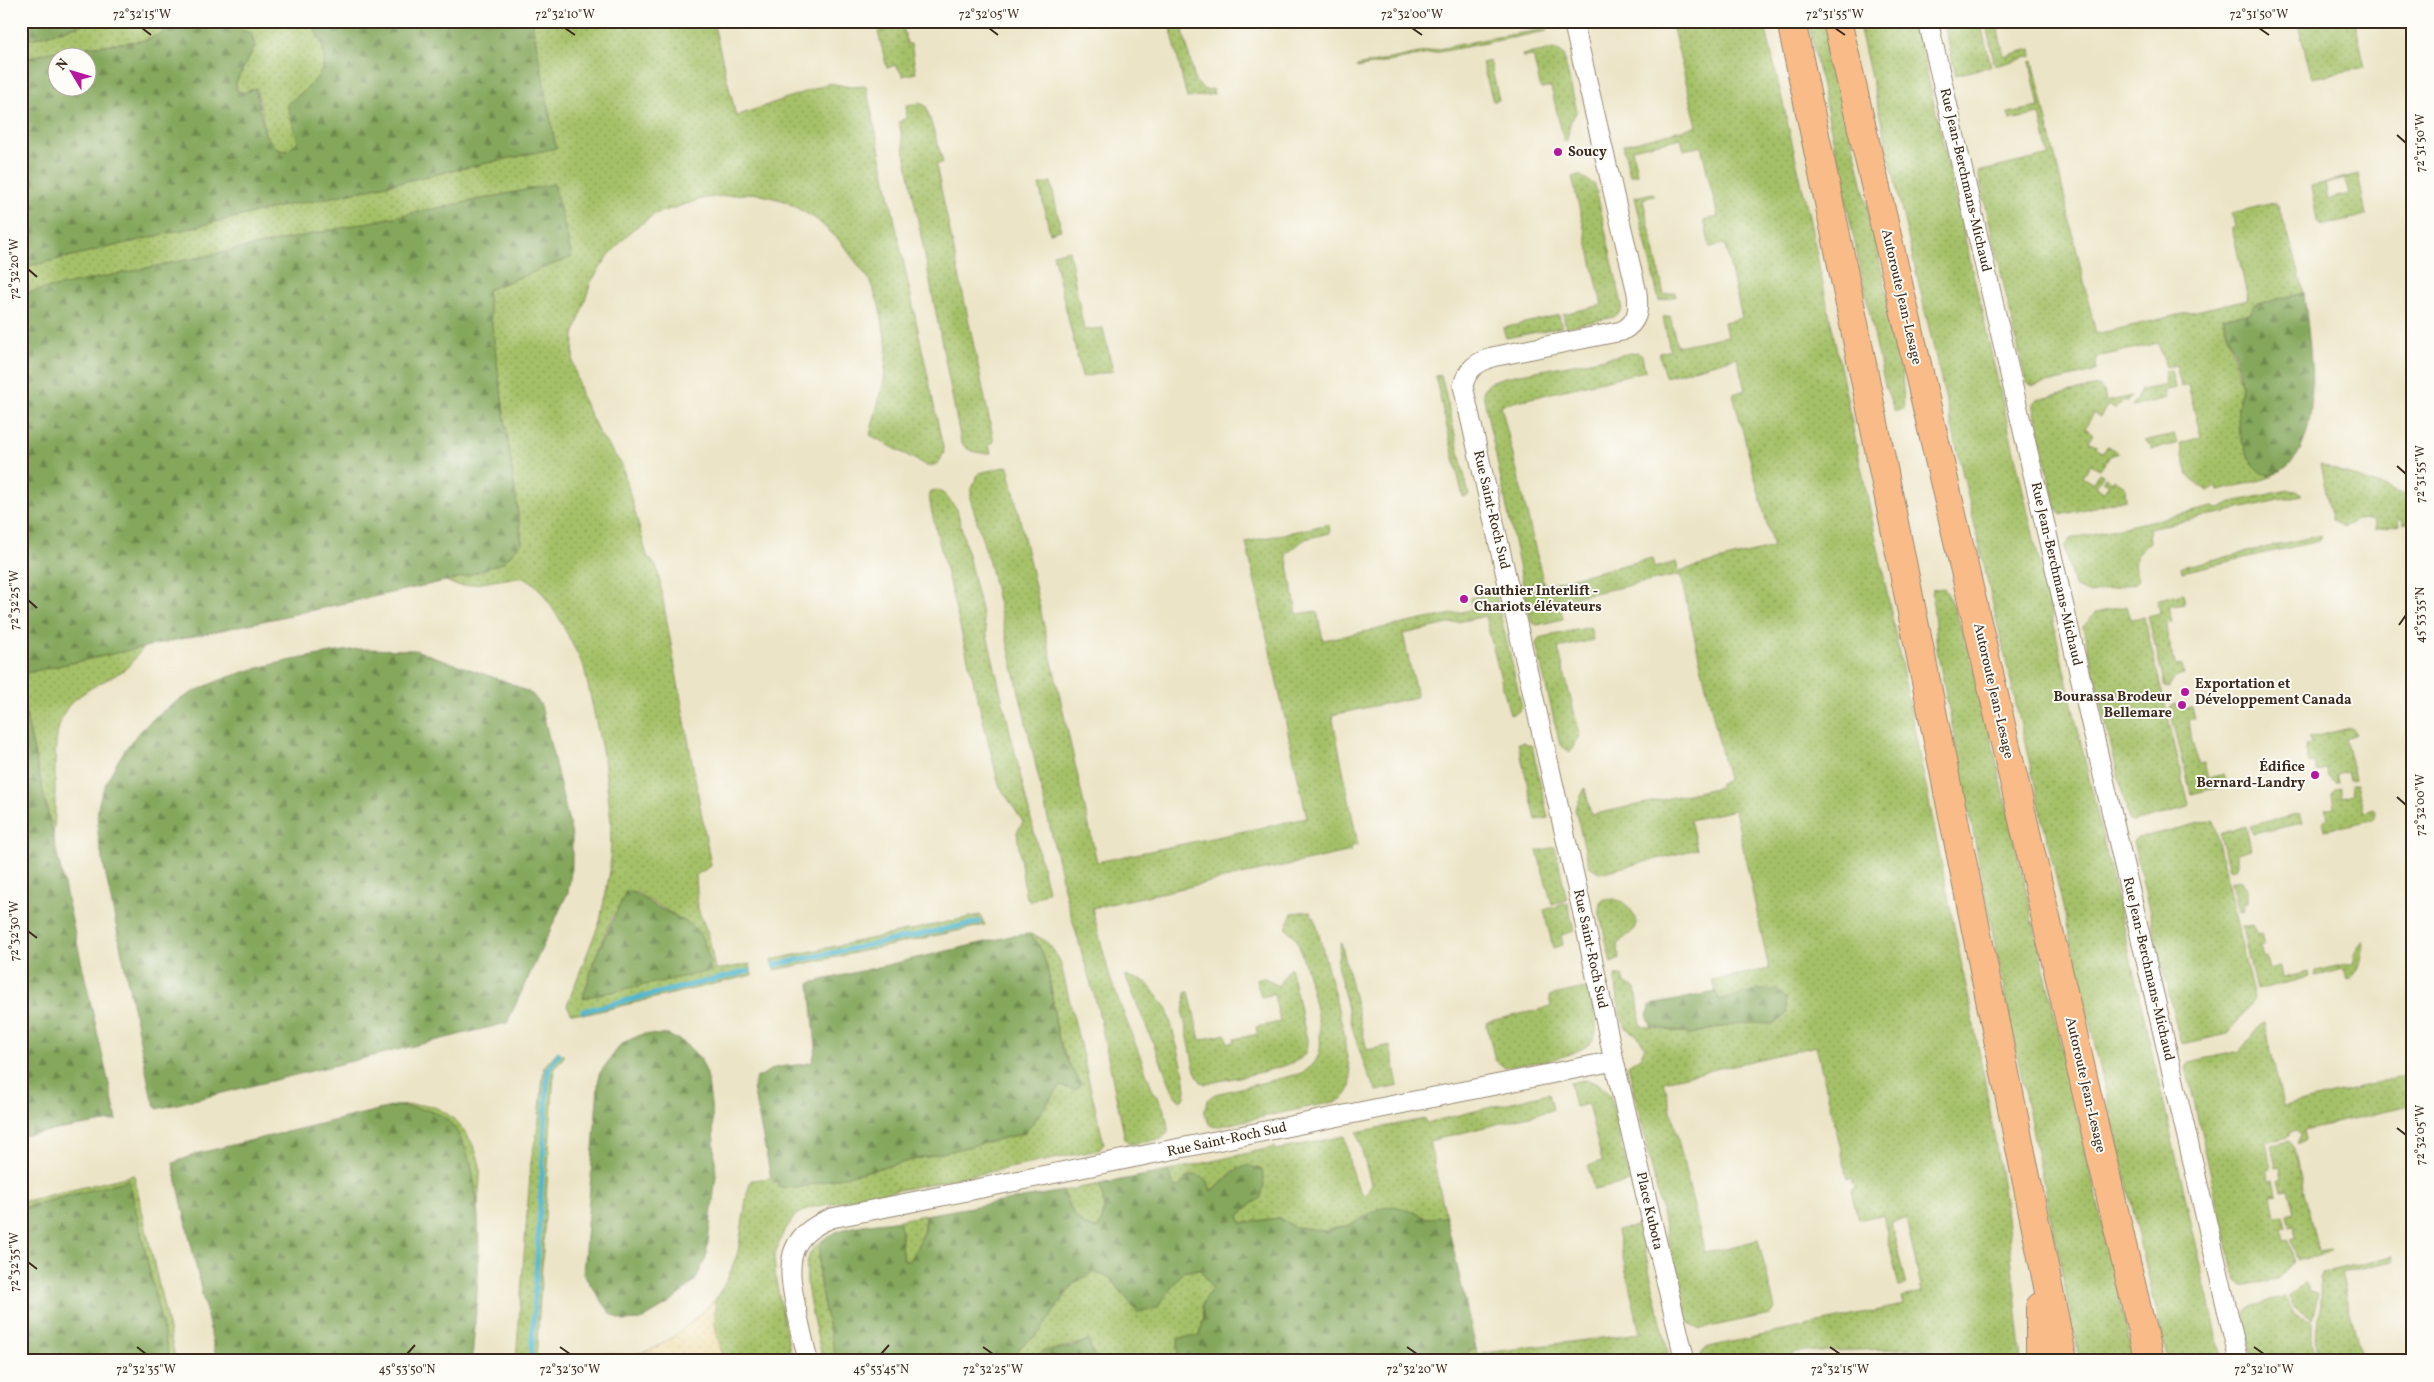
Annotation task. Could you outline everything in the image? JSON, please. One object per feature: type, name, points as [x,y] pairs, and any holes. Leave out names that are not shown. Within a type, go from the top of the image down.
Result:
[{"type":"highway","points":[[1791,21],[1886,476],[2063,1361]]},
{"type":"highway","name":"Autoroute Jean-Lesage","points":[[1837,21],[2149,1361]]},
{"type":"highway","points":[[2040,1361],[2041,1255]]},
{"type":"street","name":"Rue Saint-Roch Sud","points":[[808,1361],[790,1280],[791,1257],[800,1238],[814,1226],[827,1220],[1614,1061],[1582,910],[1464,399],[1463,386],[1468,371],[1482,361],[1492,357],[1622,331],[1634,321],[1638,313],[1637,293],[1573,21]]},
{"type":"street","name":"Rue Jean-Berchmans-Michaud","points":[[1928,21],[2239,1361]]},
{"type":"street","name":"Place Kubota","points":[[1614,1061],[1685,1361]]},
{"type":"green space","points":[[21,21],[94,21],[21,42]]},
{"type":"green space","points":[[94,21],[311,21],[323,47],[324,63],[312,84],[287,104],[298,141],[288,151],[278,150],[265,134],[256,88],[244,93],[236,90],[236,82],[255,46],[181,27],[146,40],[80,48],[48,48],[48,53],[21,60],[21,42]]},
{"type":"green space","points":[[311,21],[532,21],[556,148],[323,199],[287,205],[21,268],[21,60],[48,53],[48,98],[98,98],[98,48],[80,48],[146,40],[165,32],[211,22],[251,33],[255,46],[236,82],[236,90],[244,93],[255,88],[265,134],[278,150],[288,151],[298,141],[287,104],[312,84],[321,70],[324,63],[324,55]]},
{"type":"green space","points":[[532,21],[713,21],[736,116],[830,83],[850,87],[866,86],[944,452],[938,462],[927,466],[870,435],[884,380],[887,347],[879,305],[869,279],[839,240],[816,219],[785,201],[754,193],[705,198],[655,214],[632,230],[609,255],[591,282],[574,335],[573,363],[582,398],[599,433],[622,465],[647,556],[657,567],[711,866],[696,875],[698,909],[709,937],[715,970],[750,964],[752,975],[587,1014],[571,1013],[567,1005],[600,921],[610,871],[611,821],[604,759],[584,667],[559,618],[541,591],[531,581],[518,577],[463,586],[446,581],[504,562],[522,542],[487,290],[572,257],[554,184],[21,294],[21,268],[287,205],[323,199],[556,148]],"holes":[[[636,892],[678,917],[702,935],[583,998],[594,961],[612,917]]]},
{"type":"green space","points":[[881,21],[902,21],[907,44],[911,44],[916,73],[903,76],[896,65],[887,68],[878,32],[889,29]]},
{"type":"green space","points":[[1169,21],[1181,21],[1195,81],[1205,90],[1213,89],[1214,94],[1187,98]]},
{"type":"green space","points":[[1671,21],[1764,21],[1808,212],[1984,1076],[2006,1207],[2022,1361],[1926,1361],[1924,1348],[1796,1352],[1783,1361],[1702,1360],[1701,1354],[1705,1348],[1903,1305],[1901,1297],[1922,1292],[1906,1219],[1891,1222],[1906,1286],[1899,1287],[1883,1215],[1858,1219],[1851,1190],[1855,1189],[1852,1178],[1848,1179],[1816,1046],[1664,1081],[1705,1253],[1758,1240],[1775,1309],[1770,1314],[1700,1329],[1687,1321],[1628,1065],[1640,1057],[1645,1047],[1637,1035],[1627,1029],[1620,1015],[1615,976],[1622,976],[1624,983],[1636,988],[1641,1026],[1691,1034],[1740,1023],[1775,1024],[1735,997],[1718,1000],[1712,980],[1769,969],[1735,810],[1690,820],[1697,849],[1600,873],[1589,866],[1575,809],[1585,788],[1591,815],[1720,787],[1720,783],[1728,780],[1680,575],[1559,600],[1563,619],[1537,625],[1531,622],[1483,394],[1484,388],[1492,381],[1505,377],[1637,352],[1642,355],[1645,371],[1501,405],[1544,585],[1652,558],[1654,568],[1676,562],[1679,571],[1773,547],[1733,394],[1745,390],[1737,357],[1665,377],[1659,353],[1670,350],[1663,317],[1670,316],[1677,346],[1727,336],[1724,322],[1742,318],[1725,244],[1710,247],[1704,220],[1718,217],[1701,146],[1684,150],[1681,138],[1632,149],[1637,174],[1630,176],[1623,145],[1697,126]]},
{"type":"green space","points":[[1808,21],[1825,21],[1901,354],[1904,409],[1895,412],[1885,386]]},
{"type":"green space","points":[[1858,21],[1915,21],[2223,1361],[2168,1361]]},
{"type":"green space","points":[[1943,21],[1980,21],[1991,66],[1956,75]]},
{"type":"green space","points":[[1985,21],[1996,21],[2004,56],[2031,49],[2032,56],[1995,66]]},
{"type":"green space","points":[[2297,21],[2355,21],[2365,67],[2312,78]]},
{"type":"green space","points":[[1546,29],[1547,31],[1357,68],[1357,66],[1491,38]]},
{"type":"green space","points":[[1554,49],[1563,54],[1577,111],[1570,123],[1567,141],[1564,142],[1551,87],[1541,89],[1533,56],[1523,57],[1522,55]]},
{"type":"green space","points":[[1490,61],[1499,100],[1493,101],[1482,63]]},
{"type":"green space","points":[[2033,61],[2096,334],[2248,299],[2232,228],[2235,227],[2232,213],[2273,203],[2278,205],[2294,253],[2304,293],[2254,305],[2250,314],[2223,318],[2241,384],[2238,409],[2239,432],[2252,462],[2268,475],[2281,471],[2265,479],[2218,491],[2217,487],[2208,491],[2188,476],[2180,443],[2201,437],[2188,385],[2181,387],[2176,365],[2166,367],[2158,343],[2097,357],[2096,370],[2091,373],[2033,386],[2026,382],[1978,172],[2049,155],[2040,114],[2010,120],[2008,113],[2039,107],[2030,62]]},
{"type":"green space","points":[[919,103],[926,106],[943,162],[936,165],[994,442],[989,444],[991,453],[970,450],[961,442],[899,122],[907,117],[906,105]]},
{"type":"green space","points":[[2358,174],[2366,215],[2321,226],[2317,221],[2311,186]],"holes":[[[2345,179],[2349,194],[2328,199],[2325,184]]]},
{"type":"green space","points":[[1579,175],[1595,185],[1622,305],[1621,311],[1614,317],[1566,327],[1563,314],[1602,305],[1572,177]]},
{"type":"green space","points":[[1051,182],[1061,230],[1050,233],[1039,185]]},
{"type":"green space","points":[[554,184],[572,257],[487,290],[522,542],[504,562],[464,577],[21,674],[21,294]]},
{"type":"green space","points":[[1653,193],[1654,196],[1643,199],[1664,295],[1675,292],[1676,296],[1659,301],[1635,197]]},
{"type":"green space","points":[[1069,250],[1084,330],[1103,328],[1113,371],[1082,377],[1053,254]]},
{"type":"green space","points":[[2304,293],[2311,366],[2312,394],[2309,421],[2302,445],[2290,463],[2268,475],[2257,469],[2251,461],[2240,435],[2238,407],[2241,387],[2240,377],[2237,361],[2223,318],[2250,314],[2254,305]]},
{"type":"green space","points":[[1559,315],[1562,327],[1506,338],[1503,328]]},
{"type":"green space","points":[[2171,370],[2175,388],[2164,391],[2166,398],[2132,407],[2141,390],[2166,385],[2164,371]]},
{"type":"green space","points":[[1441,375],[1469,495],[1463,497],[1435,376]]},
{"type":"green space","points":[[2098,386],[2104,391],[2106,402],[2131,396],[2127,402],[2124,400],[2115,409],[2108,405],[2100,417],[2094,413],[2085,428],[2093,434],[2089,441],[2103,453],[2107,446],[2119,453],[2110,456],[2100,470],[2091,464],[2082,477],[2092,483],[2099,473],[2103,475],[2096,486],[2103,492],[2109,484],[2103,481],[2105,477],[2112,482],[2114,479],[2125,486],[2126,499],[2061,515],[2056,510],[2033,403],[2036,400]]},
{"type":"green space","points":[[2174,434],[2177,444],[2152,449],[2151,445],[2144,441]]},
{"type":"green space","points":[[2320,464],[2413,498],[2413,534],[2410,522],[2403,524],[2402,519],[2398,521],[2399,525],[2375,530],[2373,519],[2357,520],[2344,527],[2332,520]]},
{"type":"green space","points":[[1008,466],[1097,862],[1307,818],[1246,542],[1329,524],[1330,533],[1305,539],[1286,554],[1297,614],[1317,611],[1323,640],[1472,610],[1470,598],[1495,592],[1522,707],[1518,712],[1510,715],[1485,616],[1403,634],[1417,697],[1332,715],[1358,845],[1352,846],[1351,851],[1092,908],[1110,978],[1154,1093],[1164,1111],[1168,1131],[1162,1139],[1129,1144],[1125,1139],[1098,1009],[1067,901],[989,562],[971,501],[971,488],[979,473]]},
{"type":"green space","points":[[937,490],[944,494],[957,509],[1048,891],[1030,902],[1025,894],[1017,832],[1023,822],[999,785],[932,513],[929,497],[931,491]]},
{"type":"green space","points":[[2288,490],[2297,491],[2302,495],[2149,529],[2150,542],[2140,550],[2136,559],[2138,580],[2136,583],[2090,593],[2074,586],[2064,547],[2070,539],[2213,507],[2217,509],[2232,502]]},
{"type":"green space","points":[[2321,535],[2319,541],[2182,572],[2181,567]]},
{"type":"green space","points":[[1944,588],[1954,606],[1978,681],[2134,1361],[2080,1361],[2015,1045],[1937,649],[1932,590]]},
{"type":"green space","points":[[2183,593],[2185,604],[2168,607],[2172,622],[2167,623],[2169,646],[2176,666],[2182,665],[2184,674],[2174,678],[2169,688],[2165,687],[2148,616],[2160,613],[2159,599]]},
{"type":"green space","points":[[2127,606],[2131,619],[2144,617],[2189,805],[2186,809],[2132,822],[2129,821],[2083,627],[2095,613]]},
{"type":"green space","points":[[1590,627],[1593,640],[1558,648],[1580,736],[1570,752],[1560,745],[1536,644],[1539,638]]},
{"type":"green space","points":[[144,647],[124,670],[84,693],[72,702],[64,713],[56,745],[53,835],[21,694],[21,674]]},
{"type":"green space","points":[[357,649],[415,650],[510,683],[532,694],[541,705],[572,835],[572,865],[568,892],[507,1023],[157,1109],[151,1095],[99,842],[97,820],[101,794],[115,766],[135,737],[160,713],[189,694],[220,680],[254,669],[323,654]]},
{"type":"green space","points":[[21,694],[117,1120],[21,1136]]},
{"type":"green space","points":[[2174,703],[2185,708],[2192,707],[2195,719],[2189,720],[2192,742],[2199,764],[2204,763],[2208,778],[2224,774],[2228,785],[2191,794],[2170,709]]},
{"type":"green space","points":[[2350,728],[2356,734],[2345,738],[2355,779],[2350,780],[2348,772],[2337,775],[2338,783],[2335,783],[2329,777],[2326,769],[2317,771],[2315,762],[2309,763],[2305,746],[2311,744],[2309,738]]},
{"type":"green space","points":[[1523,742],[1532,746],[1548,818],[1536,820],[1518,743]]},
{"type":"green space","points":[[2357,784],[2364,812],[2374,809],[2376,811],[2375,817],[2372,820],[2325,830],[2323,820],[2327,819],[2325,809],[2334,807],[2332,794],[2335,789],[2340,788],[2342,797],[2353,794],[2351,785]]},
{"type":"green space","points":[[2299,813],[2302,823],[2253,834],[2250,826]]},
{"type":"green space","points":[[2213,820],[2254,999],[2228,1034],[2182,1044],[2133,841],[2138,838]]},
{"type":"green space","points":[[2246,826],[2251,849],[2237,853],[2237,868],[2229,870],[2220,834]]},
{"type":"green space","points":[[1555,847],[1567,900],[1552,904],[1537,851]]},
{"type":"green space","points":[[2240,880],[2247,890],[2247,902],[2243,904],[2244,911],[2238,912],[2231,882]]},
{"type":"green space","points":[[626,891],[639,895],[681,919],[696,930],[705,945],[711,971],[583,998],[594,961]]},
{"type":"green space","points":[[1604,899],[1621,901],[1632,912],[1637,923],[1635,929],[1617,944],[1620,959],[1611,963],[1599,910],[1600,903]]},
{"type":"green space","points":[[1568,903],[1574,931],[1561,935],[1563,945],[1553,948],[1544,910]]},
{"type":"green space","points":[[1310,911],[1316,923],[1345,1036],[1351,1081],[1350,1088],[1346,1095],[1338,1101],[1215,1127],[1210,1125],[1204,1115],[1207,1100],[1215,1094],[1299,1074],[1307,1070],[1317,1058],[1320,1049],[1319,1027],[1309,981],[1297,942],[1286,929],[1292,913]]},
{"type":"green space","points":[[980,915],[985,925],[775,970],[771,960]]},
{"type":"green space","points":[[2252,925],[2257,935],[2261,934],[2264,946],[2260,947],[2263,958],[2266,957],[2269,970],[2280,967],[2282,978],[2309,972],[2310,977],[2256,990],[2242,927]]},
{"type":"green space","points":[[1029,934],[1048,943],[1060,961],[1104,1144],[1099,1150],[809,1208],[795,1216],[783,1233],[774,1256],[776,1281],[792,1361],[724,1361],[715,1327],[715,1300],[727,1280],[738,1252],[747,1193],[751,1180],[771,1178],[780,1187],[797,1188],[1025,1133],[1061,1086],[1075,1090],[1081,1084],[1062,1048],[1058,1035],[1047,966],[1037,942]]},
{"type":"green space","points":[[1029,934],[1037,942],[1046,966],[1062,1049],[1081,1084],[1075,1090],[1060,1086],[1025,1133],[797,1188],[780,1187],[771,1178],[753,1088],[756,1078],[772,1069],[812,1062],[816,1048],[810,983],[1011,936]]},
{"type":"green space","points":[[2363,940],[2360,965],[2352,977],[2347,980],[2344,969],[2315,976],[2315,971],[2355,962],[2354,954]]},
{"type":"green space","points":[[1341,942],[1367,1050],[1390,1045],[1398,1086],[1377,1091],[1368,1075],[1354,1034],[1337,964]]},
{"type":"green space","points":[[1290,967],[1307,1039],[1304,1055],[1285,1066],[1206,1084],[1201,1082],[1195,1071],[1183,1014],[1186,992],[1189,992],[1200,1040],[1226,1034],[1228,1043],[1235,1042],[1234,1039],[1258,1034],[1256,1027],[1280,1022],[1274,994],[1261,997],[1256,979],[1263,977],[1278,986]]},
{"type":"green space","points":[[1125,975],[1146,982],[1167,1009],[1184,1072],[1186,1090],[1185,1097],[1180,1101],[1175,1096]]},
{"type":"green space","points":[[1584,988],[1587,991],[1595,1017],[1596,1032],[1592,1041],[1571,1054],[1542,1061],[1504,1067],[1495,1060],[1486,1022],[1551,1007],[1549,996]]},
{"type":"green space","points":[[1761,990],[1777,990],[1786,998],[1787,1012],[1775,1024],[1740,1023],[1691,1034],[1651,1026],[1647,1015],[1651,1005],[1716,992],[1719,1000]]},
{"type":"green space","points":[[2262,1023],[2264,1023],[2267,1033],[2283,1106],[2413,1074],[2413,1105],[2304,1130],[2306,1140],[2298,1145],[2301,1135],[2296,1131],[2290,1132],[2288,1137],[2266,1142],[2271,1168],[2267,1169],[2270,1181],[2274,1180],[2277,1193],[2271,1194],[2275,1216],[2283,1215],[2286,1227],[2281,1228],[2284,1240],[2289,1239],[2294,1263],[2277,1279],[2243,1286],[2236,1281],[2233,1271],[2186,1067],[2189,1062],[2240,1051]]},
{"type":"green space","points":[[643,1034],[668,1035],[685,1043],[700,1058],[707,1074],[712,1112],[716,1176],[706,1258],[695,1281],[670,1303],[641,1320],[623,1321],[611,1314],[583,1274],[599,1074],[622,1043]]},
{"type":"green space","points":[[558,1051],[564,1056],[554,1070],[536,1361],[516,1361],[531,1162],[539,1120],[544,1067]]},
{"type":"green space","points":[[1584,1080],[1598,1083],[1610,1095],[1630,1182],[1594,1190],[1588,1166],[1602,1161],[1588,1104],[1575,1107],[1570,1083]]},
{"type":"green space","points":[[1549,1093],[1553,1109],[1549,1111],[1429,1141],[1446,1217],[1425,1218],[1412,1211],[1378,1209],[1350,1225],[1325,1231],[1295,1227],[1279,1218],[1241,1223],[1239,1216],[1248,1206],[1261,1198],[1234,1170],[1213,1189],[1201,1191],[1174,1186],[1168,1171],[1275,1147],[1276,1150],[1344,1136],[1353,1176],[1359,1190],[1364,1195],[1368,1192],[1371,1184],[1357,1132],[1425,1119],[1426,1123]]},
{"type":"green space","points":[[395,1106],[430,1106],[442,1111],[458,1123],[470,1140],[475,1149],[480,1167],[478,1206],[471,1163],[429,1111]]},
{"type":"green space","points":[[395,1106],[415,1108],[441,1115],[461,1139],[471,1166],[476,1198],[478,1233],[478,1269],[472,1361],[217,1361],[173,1163],[199,1153]]},
{"type":"green space","points":[[2289,1141],[2293,1145],[2318,1251],[2330,1249],[2332,1251],[2297,1261],[2292,1239],[2296,1237],[2294,1225],[2290,1226],[2287,1214],[2294,1212],[2288,1190],[2282,1191],[2279,1180],[2283,1178],[2281,1166],[2276,1167],[2271,1145]]},
{"type":"green space","points":[[1248,1165],[1262,1170],[1264,1184],[1261,1198],[1248,1206],[1239,1216],[1241,1223],[1279,1218],[1295,1227],[1325,1231],[1350,1225],[1378,1209],[1395,1206],[1412,1211],[1425,1218],[1446,1217],[1476,1349],[1470,1350],[1458,1361],[1178,1361],[1178,1338],[1200,1336],[1203,1318],[1202,1305],[1212,1288],[1201,1270],[1184,1270],[1157,1308],[1137,1312],[1111,1278],[1093,1272],[1074,1283],[1039,1333],[1018,1349],[1012,1361],[837,1361],[819,1275],[819,1258],[822,1244],[828,1236],[836,1232],[853,1227],[899,1220],[904,1260],[909,1261],[924,1233],[925,1215],[1063,1191],[1071,1210],[1079,1220],[1097,1229],[1104,1213],[1100,1184],[1168,1171],[1174,1186],[1179,1187],[1188,1176],[1197,1175],[1208,1181],[1211,1191],[1236,1171]]},
{"type":"green space","points":[[134,1175],[176,1361],[170,1361],[129,1180],[21,1208],[21,1202]]},
{"type":"green space","points":[[129,1180],[170,1361],[21,1361],[21,1208]]},
{"type":"green space","points":[[1100,1184],[1103,1213],[1097,1229],[1079,1220],[1071,1210],[1063,1191]]},
{"type":"green space","points":[[925,1215],[919,1246],[909,1261],[904,1260],[899,1220]]},
{"type":"green space","points":[[1639,1225],[1670,1361],[1654,1361],[1652,1352],[1570,1361],[1458,1361],[1470,1350],[1476,1349],[1477,1354],[1640,1333],[1617,1231]]},
{"type":"green space","points":[[827,1237],[821,1248],[819,1278],[837,1361],[823,1361],[808,1292],[807,1266],[810,1253],[816,1245]]},
{"type":"green space","points":[[2392,1256],[2393,1261],[2341,1273],[2362,1361],[2320,1361],[2316,1339],[2321,1298],[2320,1277],[2322,1273]]},
{"type":"green space","points":[[1184,1270],[1201,1270],[1212,1288],[1202,1305],[1203,1318],[1200,1336],[1177,1359],[1178,1361],[1096,1361],[1088,1340],[1052,1350],[1033,1361],[1012,1361],[1018,1349],[1039,1333],[1074,1283],[1093,1272],[1111,1278],[1124,1296],[1157,1308]]},
{"type":"green space","points":[[2305,1282],[2310,1292],[2318,1294],[2312,1320],[2294,1307],[2288,1296]]},
{"type":"green space","points":[[2284,1297],[2297,1316],[2312,1323],[2312,1340],[2316,1361],[2254,1361],[2244,1317],[2245,1311],[2254,1305]]},
{"type":"green space","points":[[1088,1340],[1096,1361],[1033,1361],[1043,1351],[1073,1347]]},
{"type":"sand","points":[[715,1300],[715,1327],[724,1361],[603,1361],[607,1353],[631,1355],[655,1348],[687,1326]]},
{"type":"waterway","points":[[774,965],[979,922]]},
{"type":"waterway","points":[[583,1011],[749,971]]},
{"type":"waterway","points":[[531,1361],[548,1070],[559,1054]]},
{"type":"place","name":"Soucy","points":[[1558,152]]},
{"type":"place","name":"Gauthier Interlift - Chariots élévateurs","points":[[1464,599]]},
{"type":"place","name":"Exportation et Développement Canada","points":[[2185,692]]},
{"type":"place","name":"Bourassa Brodeur Bellemare","points":[[2182,705]]},
{"type":"place","name":"Édifice Bernard-Landry","points":[[2315,775]]}]
